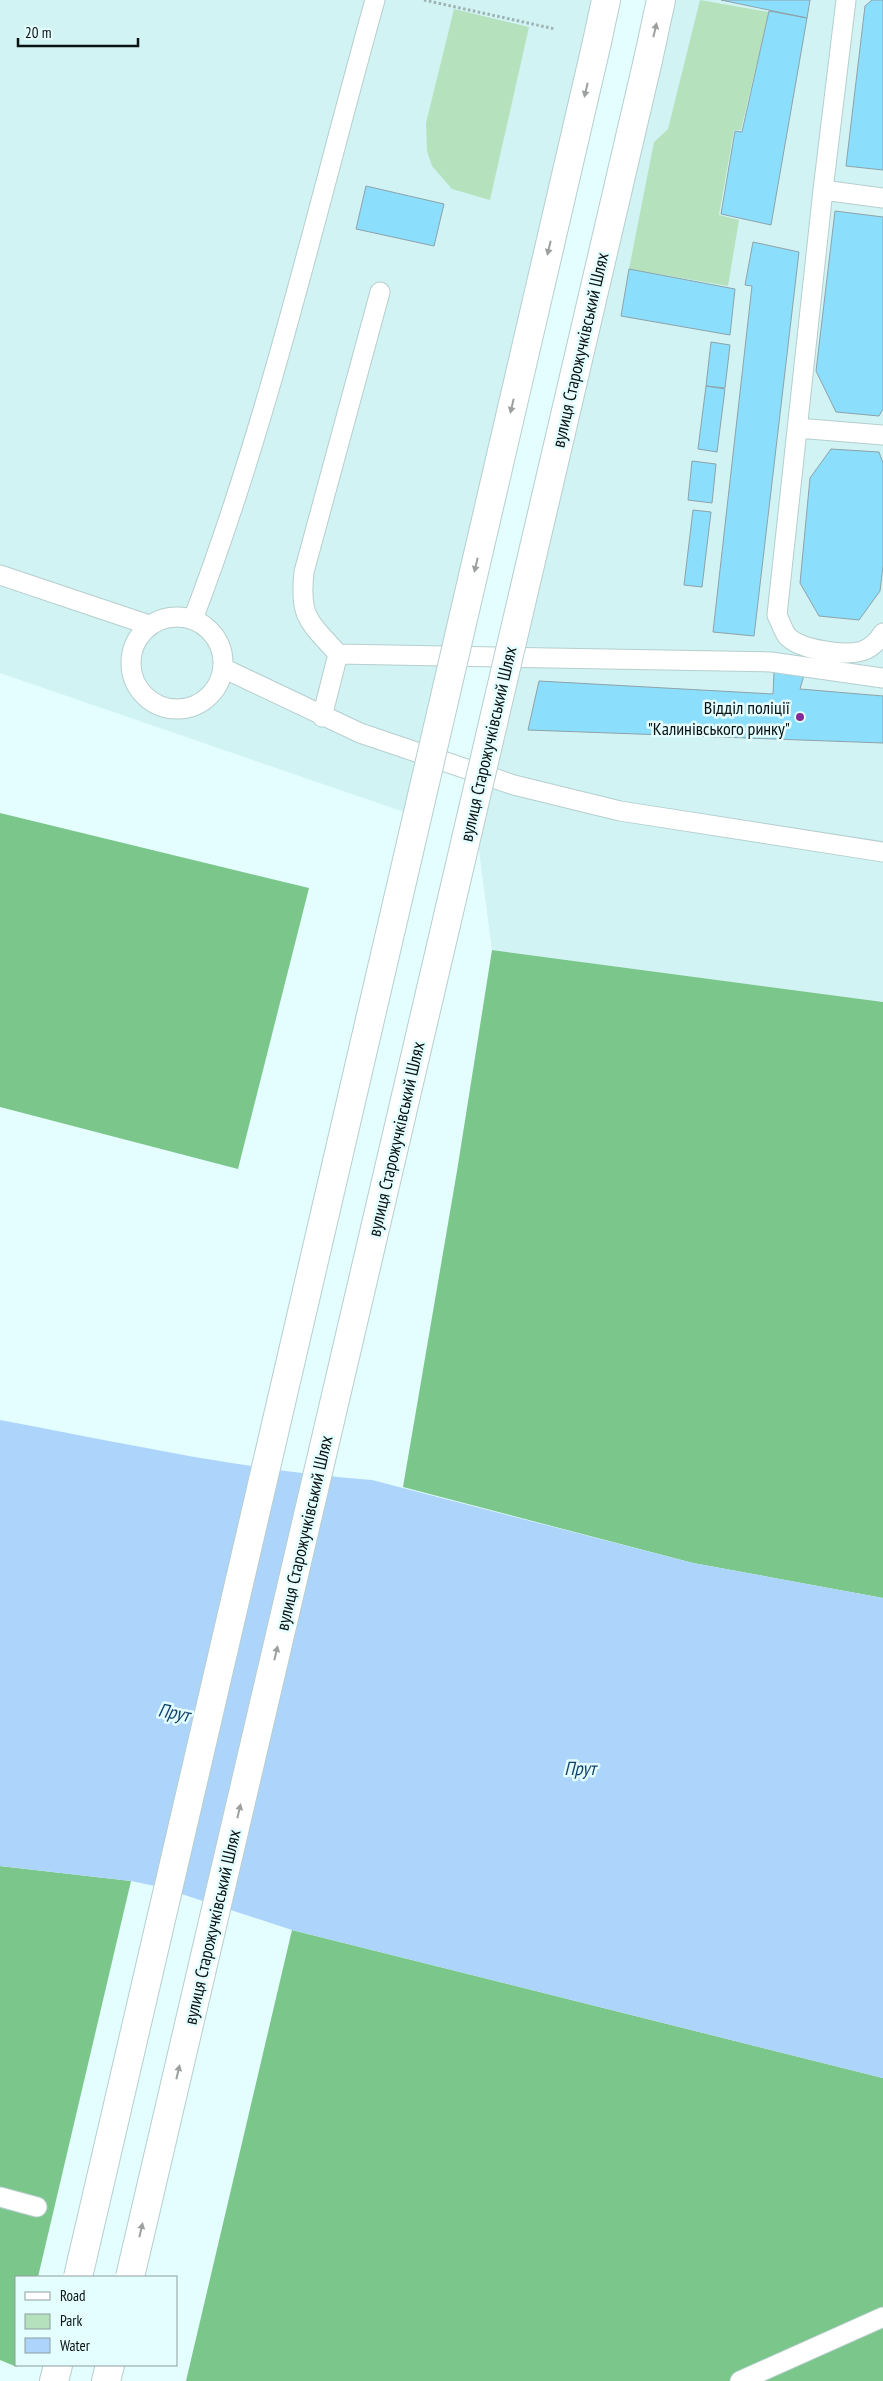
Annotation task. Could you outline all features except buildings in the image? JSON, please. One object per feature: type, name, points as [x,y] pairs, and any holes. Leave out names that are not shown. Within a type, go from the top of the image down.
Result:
[{"type":"main road","points":[[78,2276],[606,0]]},
{"type":"main road","name":"вулиця Старожучківський Шлях","points":[[130,2276],[661,0]]},
{"type":"main road","points":[[54,2381],[58,2366]]},
{"type":"main road","points":[[106,2381],[110,2366]]},
{"type":"lane","points":[[194,619],[222,543],[278,353],[375,0]]},
{"type":"lane","points":[[846,0],[823,190],[777,615],[787,636],[802,647],[826,652],[862,651],[876,642],[883,633]]},
{"type":"lane","points":[[823,190],[883,198]]},
{"type":"lane","points":[[380,292],[304,572],[301,599],[308,620],[338,654],[771,662],[883,678]]},
{"type":"lane","points":[[797,428],[883,435]]},
{"type":"lane","points":[[0,575],[149,625]]},
{"type":"lane","points":[[178,616],[194,619],[207,627],[217,639],[223,653],[223,668],[219,683],[209,696],[197,705],[182,709],[167,708],[152,703],[141,692],[133,679],[130,664],[131,649],[138,636],[149,625],[163,618],[178,616]]},
{"type":"lane","points":[[322,717],[338,654]]},
{"type":"lane","points":[[223,668],[322,717],[360,733],[514,785],[620,812],[883,852]]},
{"type":"lane","points":[[0,2197],[37,2207]]},
{"type":"lane","points":[[740,2381],[883,2317]]},
{"type":"path","points":[[424,0],[555,29]]},
{"type":"shaded area","points":[[0,0],[602,0],[410,814],[0,673]]},
{"type":"shaded area","points":[[662,0],[883,0],[883,1002],[492,950],[477,835]]},
{"type":"green space","points":[[700,0],[769,12],[741,130],[734,130],[719,215],[739,220],[728,286],[629,269],[654,142],[668,129]]},
{"type":"green space","points":[[454,9],[529,27],[490,200],[452,189],[432,166],[427,151],[426,123]]},
{"type":"green space","points":[[0,813],[309,888],[238,1169],[0,1107]]},
{"type":"green space","points":[[492,950],[883,1002],[883,1598],[693,1563],[403,1487],[457,1171]]},
{"type":"green space","points":[[0,1866],[131,1881],[38,2276],[15,2276],[15,2366],[17,2367],[0,2360]]},
{"type":"green space","points":[[292,1930],[883,2078],[883,2381],[186,2381]]},
{"type":"water","name":"Прут","points":[[0,1420],[232,1463],[325,1476],[372,1480],[693,1563],[883,1598],[883,2078],[292,1930],[160,1887],[131,1881],[0,1866]]},
{"type":"place","name":"Відділ поліції \"Калинівського ринку\"","points":[[800,717]]}]
